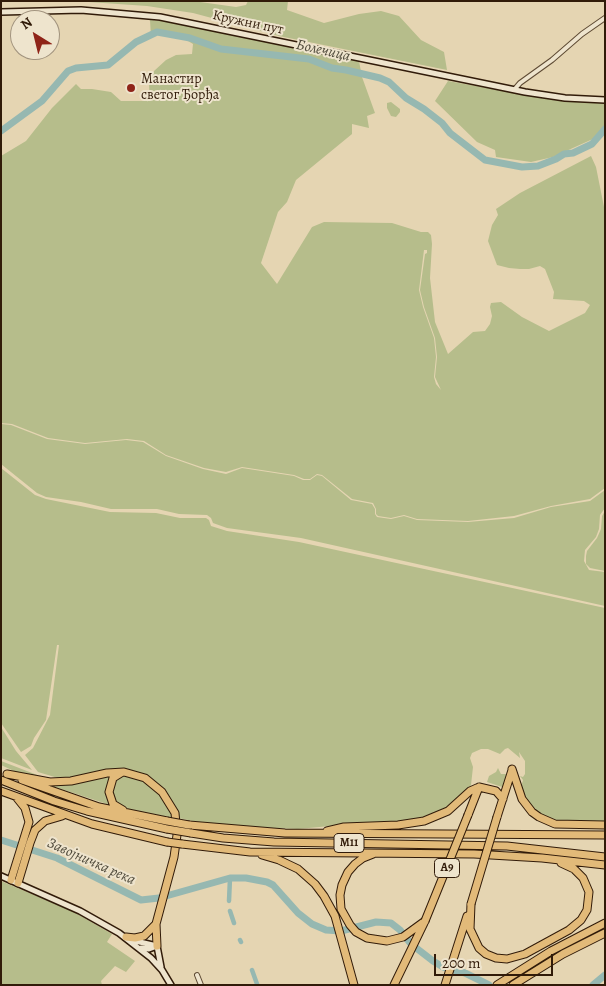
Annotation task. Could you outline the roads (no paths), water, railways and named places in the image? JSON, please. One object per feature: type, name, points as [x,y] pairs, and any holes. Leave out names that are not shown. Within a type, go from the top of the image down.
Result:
[{"type":"highway","name":"A9","points":[[445,985],[512,769],[522,799],[539,817],[555,824],[605,825]]},
{"type":"highway","points":[[4,772],[50,782],[71,781],[117,772],[129,773],[141,776],[156,786],[169,800],[175,814],[176,842],[174,857],[156,924],[157,946]]},
{"type":"highway","name":"M11","points":[[4,772],[71,798],[106,809],[137,816],[191,833],[223,838],[274,842],[507,846],[605,857]]},
{"type":"highway","points":[[129,773],[120,774],[113,778],[109,795],[115,806],[137,816]]},
{"type":"highway","name":"M11","points":[[1,780],[54,801],[87,811],[167,825],[318,834],[605,835]]},
{"type":"highway","name":"A9","points":[[394,985],[425,921],[479,787]]},
{"type":"highway","points":[[318,834],[344,827],[398,825],[424,821],[448,811],[470,791],[479,787],[496,791],[502,799]]},
{"type":"highway","points":[[1,791],[69,817],[119,831],[182,844],[250,852],[474,854],[542,858],[605,865]]},
{"type":"highway","points":[[13,795],[22,803],[29,822],[27,842],[14,881]]},
{"type":"highway","points":[[27,842],[44,821],[57,816],[69,817]]},
{"type":"highway","points":[[250,852],[279,860],[304,874],[315,884],[324,896],[337,923],[354,985]]},
{"type":"highway","points":[[383,853],[363,858],[348,872],[341,890],[342,913],[347,922],[356,932],[368,938],[381,941],[403,936],[425,921]]},
{"type":"highway","points":[[470,904],[470,929],[476,944],[482,951],[491,956],[508,959],[525,954],[569,930],[584,916],[589,904],[588,888],[580,874],[567,865],[542,858]]},
{"type":"highway","points":[[497,985],[551,951],[605,923]]},
{"type":"highway","points":[[126,937],[144,936],[156,924]]},
{"type":"highway","points":[[515,983],[563,954],[605,932]]},
{"type":"main road","name":"Кружни пут","points":[[1,12],[92,10],[174,19],[514,90],[556,97],[605,100]]},
{"type":"main road","points":[[1,876],[84,913],[136,942],[157,946]]},
{"type":"main road","points":[[119,933],[152,958],[171,985]]},
{"type":"main road","points":[[138,947],[146,949],[157,946]]},
{"type":"main road","points":[[157,946],[162,970]]},
{"type":"street","points":[[514,90],[520,83],[605,18]]},
{"type":"street","points":[[197,975],[201,985]]},
{"type":"waterway","name":"Болечица","points":[[1,131],[42,101],[68,71],[76,68],[108,65],[136,42],[157,32],[190,38],[221,49],[309,59],[332,68],[380,78],[389,82],[406,98],[442,123],[450,133],[485,160],[522,167],[538,166],[592,144],[605,129]]},
{"type":"waterway","name":"Завојничка река","points":[[1,840],[57,858],[141,900],[159,898],[230,878],[246,878],[267,882],[273,885],[298,913],[312,924],[326,930],[341,931],[376,922],[391,923],[400,930],[411,944],[433,961],[443,967],[465,973],[489,985]]},
{"type":"waterway","points":[[229,901],[230,878]]},
{"type":"waterway","points":[[230,911],[234,923]]},
{"type":"waterway","points":[[252,970],[257,984]]},
{"type":"waterway","name":"Завојничка река","points":[[593,985],[605,975]]},
{"type":"place","name":"Манастир светог Ђорђа","points":[[131,88]]}]
